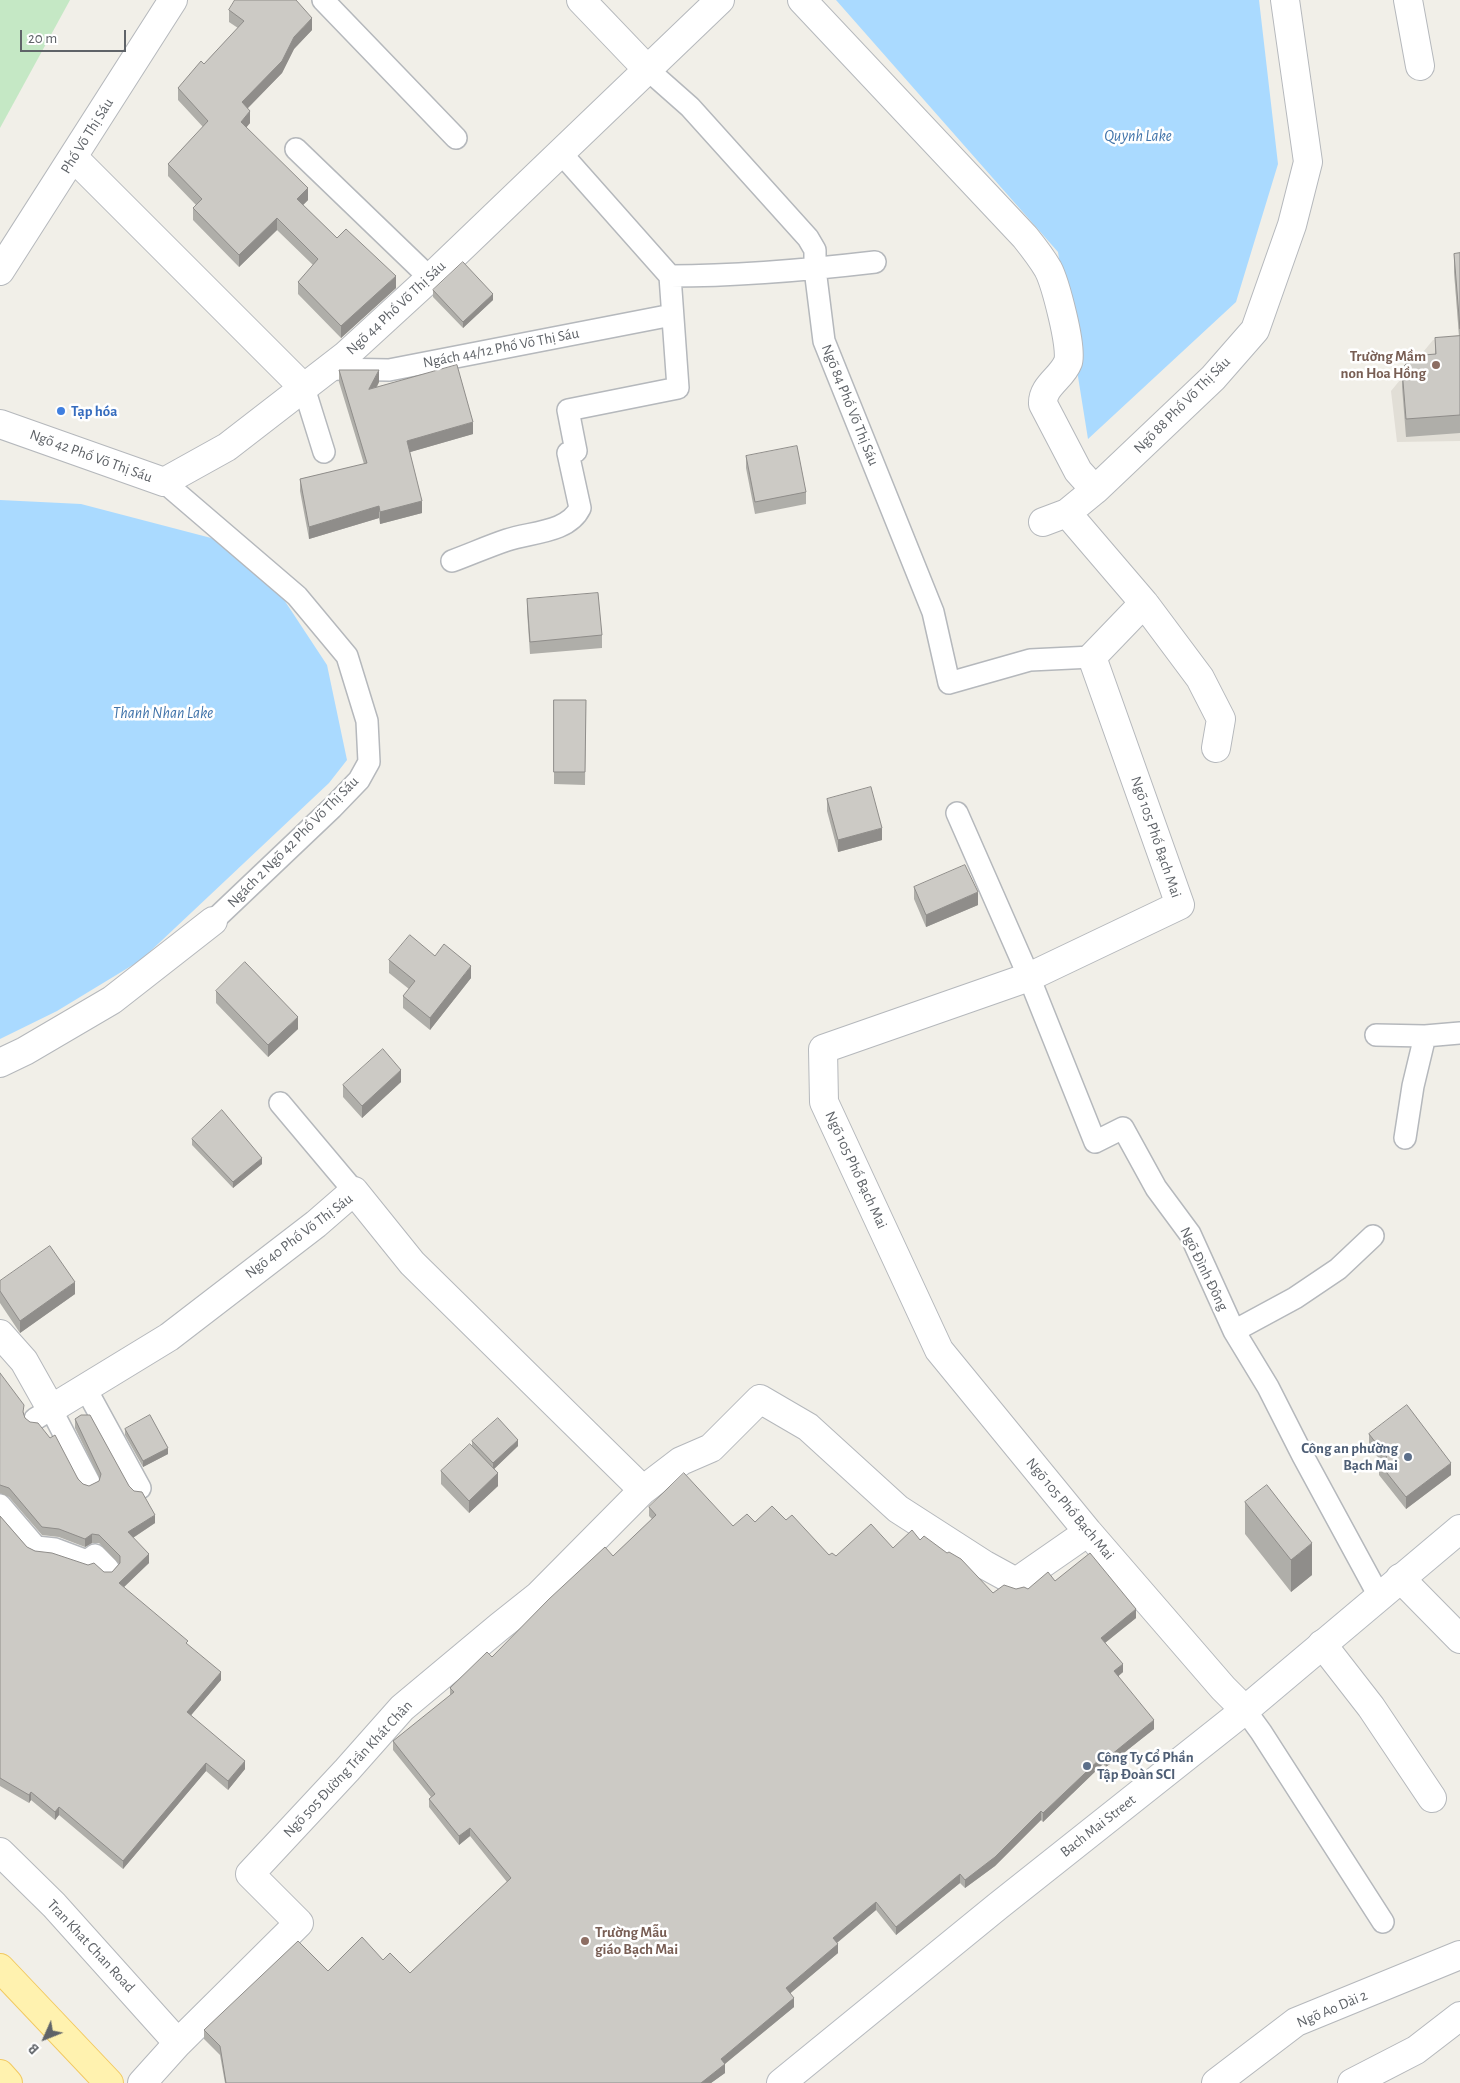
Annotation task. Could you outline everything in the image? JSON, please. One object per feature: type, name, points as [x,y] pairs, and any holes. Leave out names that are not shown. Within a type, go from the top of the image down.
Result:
[{"type":"main road","points":[[0,1968],[109,2083]]},
{"type":"main road","points":[[0,2074],[8,2083]]},
{"type":"street","name":"Phố Võ Thị Sáu","points":[[0,272],[173,0]]},
{"type":"street","name":"Ngõ 84 Phố Võ Thị Sáu","points":[[581,0],[647,69]]},
{"type":"street","name":"Ngõ 44 Phố Võ Thị Sáu","points":[[304,388],[430,278],[720,0]]},
{"type":"street","points":[[802,0],[1025,237],[1047,268],[1058,296],[1070,354],[1064,369],[1042,398],[1043,404],[1078,471],[1095,490]]},
{"type":"street","name":"Ngõ 88 Phố Võ Thị Sáu","points":[[1216,748],[1221,719],[1200,678],[1144,603],[1055,518],[1095,490],[1213,378],[1255,330],[1292,225],[1308,162],[1285,0]]},
{"type":"street","points":[[1408,0],[1420,66]]},
{"type":"street","points":[[74,158],[304,388]]},
{"type":"street","name":"Ngõ 42 Phố Võ Thị Sáu","points":[[0,424],[164,482],[227,447],[304,388]]},
{"type":"street","points":[[1092,657],[1144,603]]},
{"type":"street","name":"Ngõ 105 Phố Bạch Mai","points":[[1092,657],[1180,904],[1030,977],[823,1049],[824,1102],[939,1350],[1088,1532],[1223,1688],[1245,1710]]},
{"type":"street","points":[[0,1063],[25,1052],[112,1000],[213,921]]},
{"type":"street","name":"Ngõ 40 Phố Võ Thị Sáu","points":[[43,1414],[169,1337],[316,1224],[354,1191],[412,1263],[643,1490]]},
{"type":"street","points":[[0,1334],[24,1361],[43,1414]]},
{"type":"street","name":"Ngõ 505 Đường Trần Khát Chân","points":[[142,2083],[178,2043],[299,1924],[250,1874],[402,1708],[538,1596],[643,1490],[681,1461],[711,1448],[760,1399],[808,1428],[898,1509],[1016,1582],[1088,1532]]},
{"type":"street","name":"Bach Mai Street","points":[[781,2083],[998,1906],[1245,1710],[1460,1529]]},
{"type":"street","points":[[1400,1578],[1460,1639]]},
{"type":"street","points":[[1322,1644],[1371,1707],[1432,1798]]},
{"type":"street","name":"Tran Khat Chan Road","points":[[0,1852],[54,1905],[178,2043]]},
{"type":"street","name":"Ngõ Ao Dài 2","points":[[1216,2083],[1296,2022],[1460,1955]]},
{"type":"street","points":[[1352,2083],[1416,2050],[1460,2016]]},
{"type":"lane","points":[[323,0],[456,138]]},
{"type":"lane","name":"Ngõ 84 Phố Võ Thị Sáu","points":[[647,69],[690,106],[808,238],[815,250],[815,269],[824,341],[933,612],[949,683],[1030,660],[1092,657]]},
{"type":"lane","points":[[296,148],[430,278]]},
{"type":"lane","points":[[452,561],[508,539],[558,527],[577,514],[580,508],[568,453],[576,451],[568,410],[678,388],[670,276],[560,152]]},
{"type":"lane","points":[[670,276],[726,276],[875,262]]},
{"type":"lane","name":"Ngách 44/12 Phố Võ Thị Sáu","points":[[328,369],[389,370],[672,314]]},
{"type":"lane","points":[[304,388],[324,452]]},
{"type":"lane","name":"Ngách 2 Ngõ 42 Phố Võ Thị Sáu","points":[[164,482],[303,603],[347,656],[368,721],[369,762],[359,780],[213,921]]},
{"type":"lane","points":[[957,813],[1030,977]]},
{"type":"lane","name":"Ngõ Đình Đông","points":[[1030,977],[1095,1142],[1123,1128],[1156,1188],[1190,1234],[1234,1331],[1268,1387],[1379,1596]]},
{"type":"lane","points":[[1376,1035],[1425,1036],[1460,1034]]},
{"type":"lane","points":[[1405,1138],[1413,1086],[1425,1036]]},
{"type":"lane","points":[[280,1103],[354,1191]]},
{"type":"lane","points":[[1234,1331],[1295,1298],[1338,1269],[1373,1236]]},
{"type":"lane","points":[[86,1389],[140,1488]]},
{"type":"lane","points":[[43,1414],[89,1482]]},
{"type":"lane","points":[[0,1505],[36,1546],[55,1550],[87,1561],[95,1554],[108,1568]]},
{"type":"lane","points":[[1245,1710],[1262,1732],[1383,1922]]},
{"type":"shaded area","name":"Trường Mầm non Hoa Hồng","points":[[1460,259],[1460,441],[1397,442],[1391,391],[1433,340],[1459,335],[1454,272]]},
{"type":"green space","points":[[0,0],[70,0],[0,128]]},
{"type":"water","name":"Quynh Lake","points":[[836,0],[1259,0],[1278,164],[1236,302],[1088,439],[1058,252]]},
{"type":"water","name":"Thanh Nhan Lake","points":[[0,500],[81,504],[215,539],[273,583],[327,665],[347,760],[329,783],[141,960],[57,1011],[0,1039]]},
{"type":"building","points":[[235,0],[296,0],[312,18],[294,37],[282,61],[242,102],[250,111],[241,122],[308,188],[297,199],[337,238],[346,229],[396,276],[341,326],[298,282],[318,259],[277,218],[239,255],[193,208],[202,199],[168,164],[208,121],[178,88],[201,61],[204,64],[244,21],[229,10]]},
{"type":"building","points":[[1460,253],[1460,329],[1454,254]]},
{"type":"building","points":[[463,262],[493,294],[463,322],[433,290]]},
{"type":"building","name":"Trường Mầm non Hoa Hồng","points":[[1460,336],[1460,415],[1406,419],[1402,369],[1412,356],[1436,354],[1435,338]]},
{"type":"building","points":[[457,365],[473,422],[407,441],[422,501],[380,512],[379,506],[309,527],[300,479],[367,463],[339,370],[379,370],[369,389]]},
{"type":"building","points":[[797,446],[806,492],[755,502],[746,456]]},
{"type":"building","points":[[598,593],[602,635],[530,642],[527,599]]},
{"type":"building","points":[[554,700],[586,700],[585,772],[554,772]]},
{"type":"building","points":[[871,787],[882,828],[838,840],[827,799]]},
{"type":"building","points":[[965,865],[978,892],[926,915],[914,887]]},
{"type":"building","points":[[410,935],[435,956],[444,944],[471,966],[430,1018],[403,996],[415,981],[389,960]]},
{"type":"building","points":[[245,962],[298,1017],[268,1045],[216,991]]},
{"type":"building","points":[[383,1049],[401,1070],[362,1106],[343,1085]]},
{"type":"building","points":[[222,1110],[262,1158],[233,1182],[192,1139]]},
{"type":"building","points":[[50,1246],[75,1282],[20,1321],[0,1291],[0,1281]]},
{"type":"building","points":[[0,1373],[24,1405],[23,1412],[25,1418],[30,1422],[38,1423],[50,1438],[55,1435],[78,1479],[83,1484],[89,1486],[99,1481],[101,1474],[75,1419],[81,1415],[90,1415],[129,1486],[134,1491],[142,1492],[155,1515],[128,1532],[149,1554],[119,1583],[188,1641],[186,1643],[221,1672],[187,1712],[245,1761],[228,1781],[206,1763],[123,1861],[59,1807],[55,1812],[31,1792],[29,1795],[0,1778],[0,1516],[27,1547],[35,1551],[52,1553],[88,1565],[94,1563],[104,1572],[112,1572],[120,1563],[120,1556],[99,1535],[92,1534],[85,1539],[59,1529],[42,1527],[9,1488],[0,1485]]},
{"type":"building","name":"Công an phường Bạch Mai","points":[[1407,1405],[1451,1463],[1406,1497],[1379,1463],[1387,1457],[1369,1434]]},
{"type":"building","points":[[150,1415],[168,1448],[143,1461],[125,1429]]},
{"type":"building","points":[[498,1418],[518,1440],[493,1463],[472,1441]]},
{"type":"building","points":[[470,1444],[498,1473],[469,1501],[441,1471]]},
{"type":"building","points":[[684,1473],[733,1526],[747,1514],[755,1522],[772,1506],[786,1520],[792,1515],[829,1555],[832,1553],[836,1556],[871,1524],[893,1548],[912,1530],[920,1540],[924,1536],[947,1553],[949,1552],[961,1559],[993,1593],[1004,1585],[1016,1589],[1024,1587],[1028,1589],[1048,1572],[1055,1581],[1090,1553],[1136,1609],[1101,1638],[1123,1664],[1114,1671],[1154,1720],[1106,1759],[1103,1756],[1043,1813],[1041,1811],[995,1857],[965,1880],[960,1874],[896,1927],[876,1902],[833,1938],[838,1944],[786,1988],[794,1998],[721,2059],[725,2064],[701,2083],[226,2083],[220,2046],[204,2030],[298,1941],[328,1971],[362,1937],[383,1960],[390,1953],[410,1973],[511,1878],[470,1828],[459,1836],[429,1799],[435,1794],[393,1741],[454,1692],[450,1688],[487,1652],[492,1657],[549,1599],[605,1547],[613,1556],[656,1515],[649,1507]]},
{"type":"building","points":[[1267,1485],[1312,1543],[1291,1560],[1245,1502]]},
{"type":"place","name":"Trường Mầm non Hoa Hồng","points":[[1436,365]]},
{"type":"place","name":"Tạp hóa","points":[[61,411]]},
{"type":"place","name":"Công an phường Bạch Mai","points":[[1408,1457]]},
{"type":"place","name":"Công Ty Cổ Phần Tập Đoàn SCI","points":[[1087,1766]]},
{"type":"place","name":"Trường Mẫu giáo Bạch Mai","points":[[585,1941]]}]
